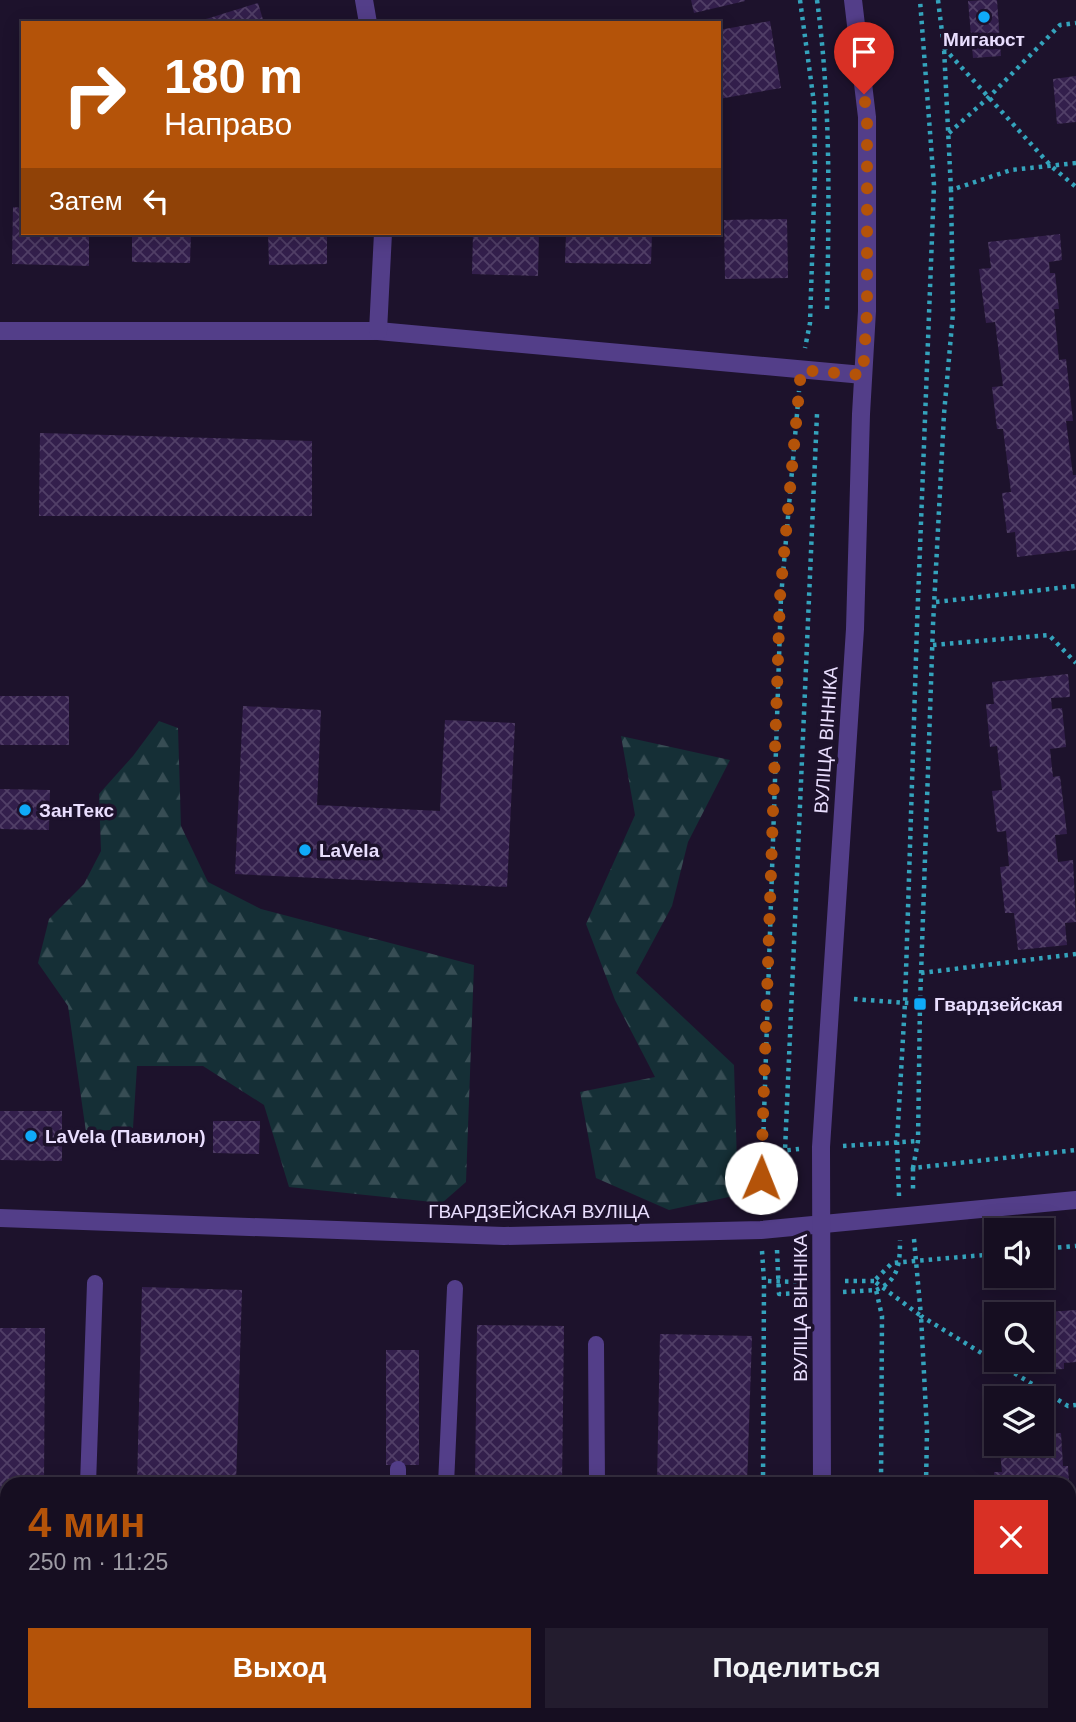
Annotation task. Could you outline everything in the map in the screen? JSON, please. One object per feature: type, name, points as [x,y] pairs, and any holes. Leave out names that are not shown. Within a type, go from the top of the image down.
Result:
[{"type":"street","points":[[364,0],[368,21]]},
{"type":"street","name":"ВУЛІЦА ВІННІКА","points":[[822,1477],[821,1147],[855,629],[867,311],[867,117],[853,0]]},
{"type":"street","points":[[378,331],[383,235]]},
{"type":"street","points":[[0,331],[378,331],[863,375]]},
{"type":"street","name":"ГВАРДЗЕЙСКАЯ ВУЛІЦА","points":[[0,1218],[504,1236],[761,1230],[1076,1200]]},
{"type":"lane","points":[[88,1477],[95,1283]]},
{"type":"lane","points":[[446,1477],[455,1287]]},
{"type":"lane","points":[[596,1344],[597,1477]]},
{"type":"path","points":[[761,1230],[780,597],[801,370],[810,323],[814,103],[800,0]]},
{"type":"path","points":[[817,0],[827,107],[827,309]]},
{"type":"path","points":[[876,1290],[895,1277],[900,1262],[897,1142],[905,1003],[934,185],[920,0]]},
{"type":"path","points":[[938,0],[944,48],[951,190],[953,313],[944,414],[933,645],[920,1004],[918,1141],[913,1168],[1076,1150]]},
{"type":"path","points":[[948,133],[989,97],[1060,25],[1076,23]]},
{"type":"path","points":[[944,48],[1051,166],[1076,187]]},
{"type":"path","points":[[951,190],[1012,170],[1076,163]]},
{"type":"path","points":[[936,602],[1076,586]]},
{"type":"path","points":[[933,645],[1049,635],[1076,663]]},
{"type":"path","points":[[921,973],[1076,954]]},
{"type":"path","points":[[831,998],[920,1004]]},
{"type":"path","points":[[1054,1249],[1076,1246]]},
{"type":"path","points":[[984,1255],[892,1263],[874,1280],[922,1316],[1068,1406],[1076,1405]]},
{"type":"path","points":[[915,1261],[922,1316],[926,1477]]},
{"type":"path","points":[[763,1477],[764,1282]]},
{"type":"green space","points":[[159,721],[178,728],[181,826],[208,882],[261,909],[474,965],[466,1182],[442,1203],[289,1187],[264,1105],[203,1066],[137,1066],[133,1128],[86,1132],[68,1006],[38,963],[49,919],[84,884],[101,851],[99,794],[133,756]]},
{"type":"green space","points":[[621,736],[730,760],[688,842],[672,906],[636,973],[734,1065],[738,1195],[669,1210],[596,1178],[580,1092],[655,1077],[615,1000],[586,924],[635,815]]},
{"type":"building","points":[[691,0],[745,0],[745,1],[694,13]]},
{"type":"building","name":"Мигаюст","points":[[997,0],[1001,56],[973,58],[968,1]]},
{"type":"building","points":[[258,3],[263,21],[203,21]]},
{"type":"building","points":[[770,21],[781,88],[721,99],[721,30]]},
{"type":"building","points":[[1076,76],[1076,122],[1057,124],[1053,79]]},
{"type":"building","points":[[13,207],[21,208],[21,235],[89,235],[89,266],[12,264]]},
{"type":"building","points":[[787,219],[788,278],[725,279],[724,220]]},
{"type":"building","points":[[1060,234],[1062,260],[1049,262],[1050,273],[1055,273],[1059,309],[1054,309],[1059,360],[1066,359],[1073,421],[1066,421],[1073,475],[1076,475],[1076,550],[1017,557],[1015,532],[1007,533],[1002,493],[1011,492],[1003,429],[997,429],[992,387],[1003,386],[995,322],[986,323],[979,269],[991,268],[988,242]]},
{"type":"building","points":[[132,235],[191,235],[190,263],[132,262]]},
{"type":"building","points":[[268,235],[327,235],[327,264],[269,265]]},
{"type":"building","points":[[473,235],[539,235],[538,276],[472,274]]},
{"type":"building","points":[[566,235],[652,235],[651,264],[565,263]]},
{"type":"building","points":[[40,433],[312,441],[312,516],[39,516]]},
{"type":"building","points":[[1068,674],[1070,697],[1051,698],[1052,709],[1062,708],[1066,747],[1050,749],[1053,777],[1060,776],[1067,834],[1055,835],[1058,862],[1073,860],[1076,922],[1065,923],[1067,945],[1018,950],[1014,913],[1005,913],[1000,867],[1009,866],[1006,831],[997,832],[992,791],[1002,790],[997,746],[990,747],[986,704],[994,704],[992,682]]},
{"type":"building","points":[[0,696],[69,696],[69,745],[0,745]]},
{"type":"building","points":[[243,706],[321,710],[317,805],[440,811],[445,720],[515,723],[507,887],[235,874]]},
{"type":"building","name":"ЗанТекс","points":[[0,789],[50,790],[49,830],[0,829]]},
{"type":"building","name":"LaVela (Павилон)","points":[[0,1111],[62,1111],[62,1161],[0,1160]]},
{"type":"building","points":[[213,1121],[260,1121],[259,1154],[213,1153]]},
{"type":"building","points":[[142,1287],[242,1290],[236,1477],[137,1477]]},
{"type":"building","points":[[1076,1310],[1076,1362],[1064,1363],[1064,1369],[1054,1370],[1054,1312]]},
{"type":"building","points":[[477,1325],[564,1326],[562,1477],[475,1477]]},
{"type":"building","points":[[0,1328],[45,1328],[44,1477],[0,1477]]},
{"type":"building","points":[[660,1334],[752,1336],[747,1477],[657,1477]]},
{"type":"building","points":[[386,1350],[419,1350],[419,1465],[386,1465]]},
{"type":"building","points":[[1061,1433],[1063,1466],[1068,1466],[1069,1477],[994,1477],[994,1472],[1002,1472],[1000,1456],[1054,1456],[1054,1434]]},
{"type":"place","name":"Мигаюст","points":[[984,17]]},
{"type":"place","name":"ЗанТекс","points":[[25,810]]},
{"type":"place","name":"LaVela","points":[[305,850]]},
{"type":"place","name":"Гвардзейская","points":[[920,1004]]},
{"type":"place","name":"LaVela (Павилон)","points":[[31,1136]]},
{"type":"route","points":[[761,1178],[780,597],[801,370],[863,375],[867,311],[867,117],[864,94]]}]
